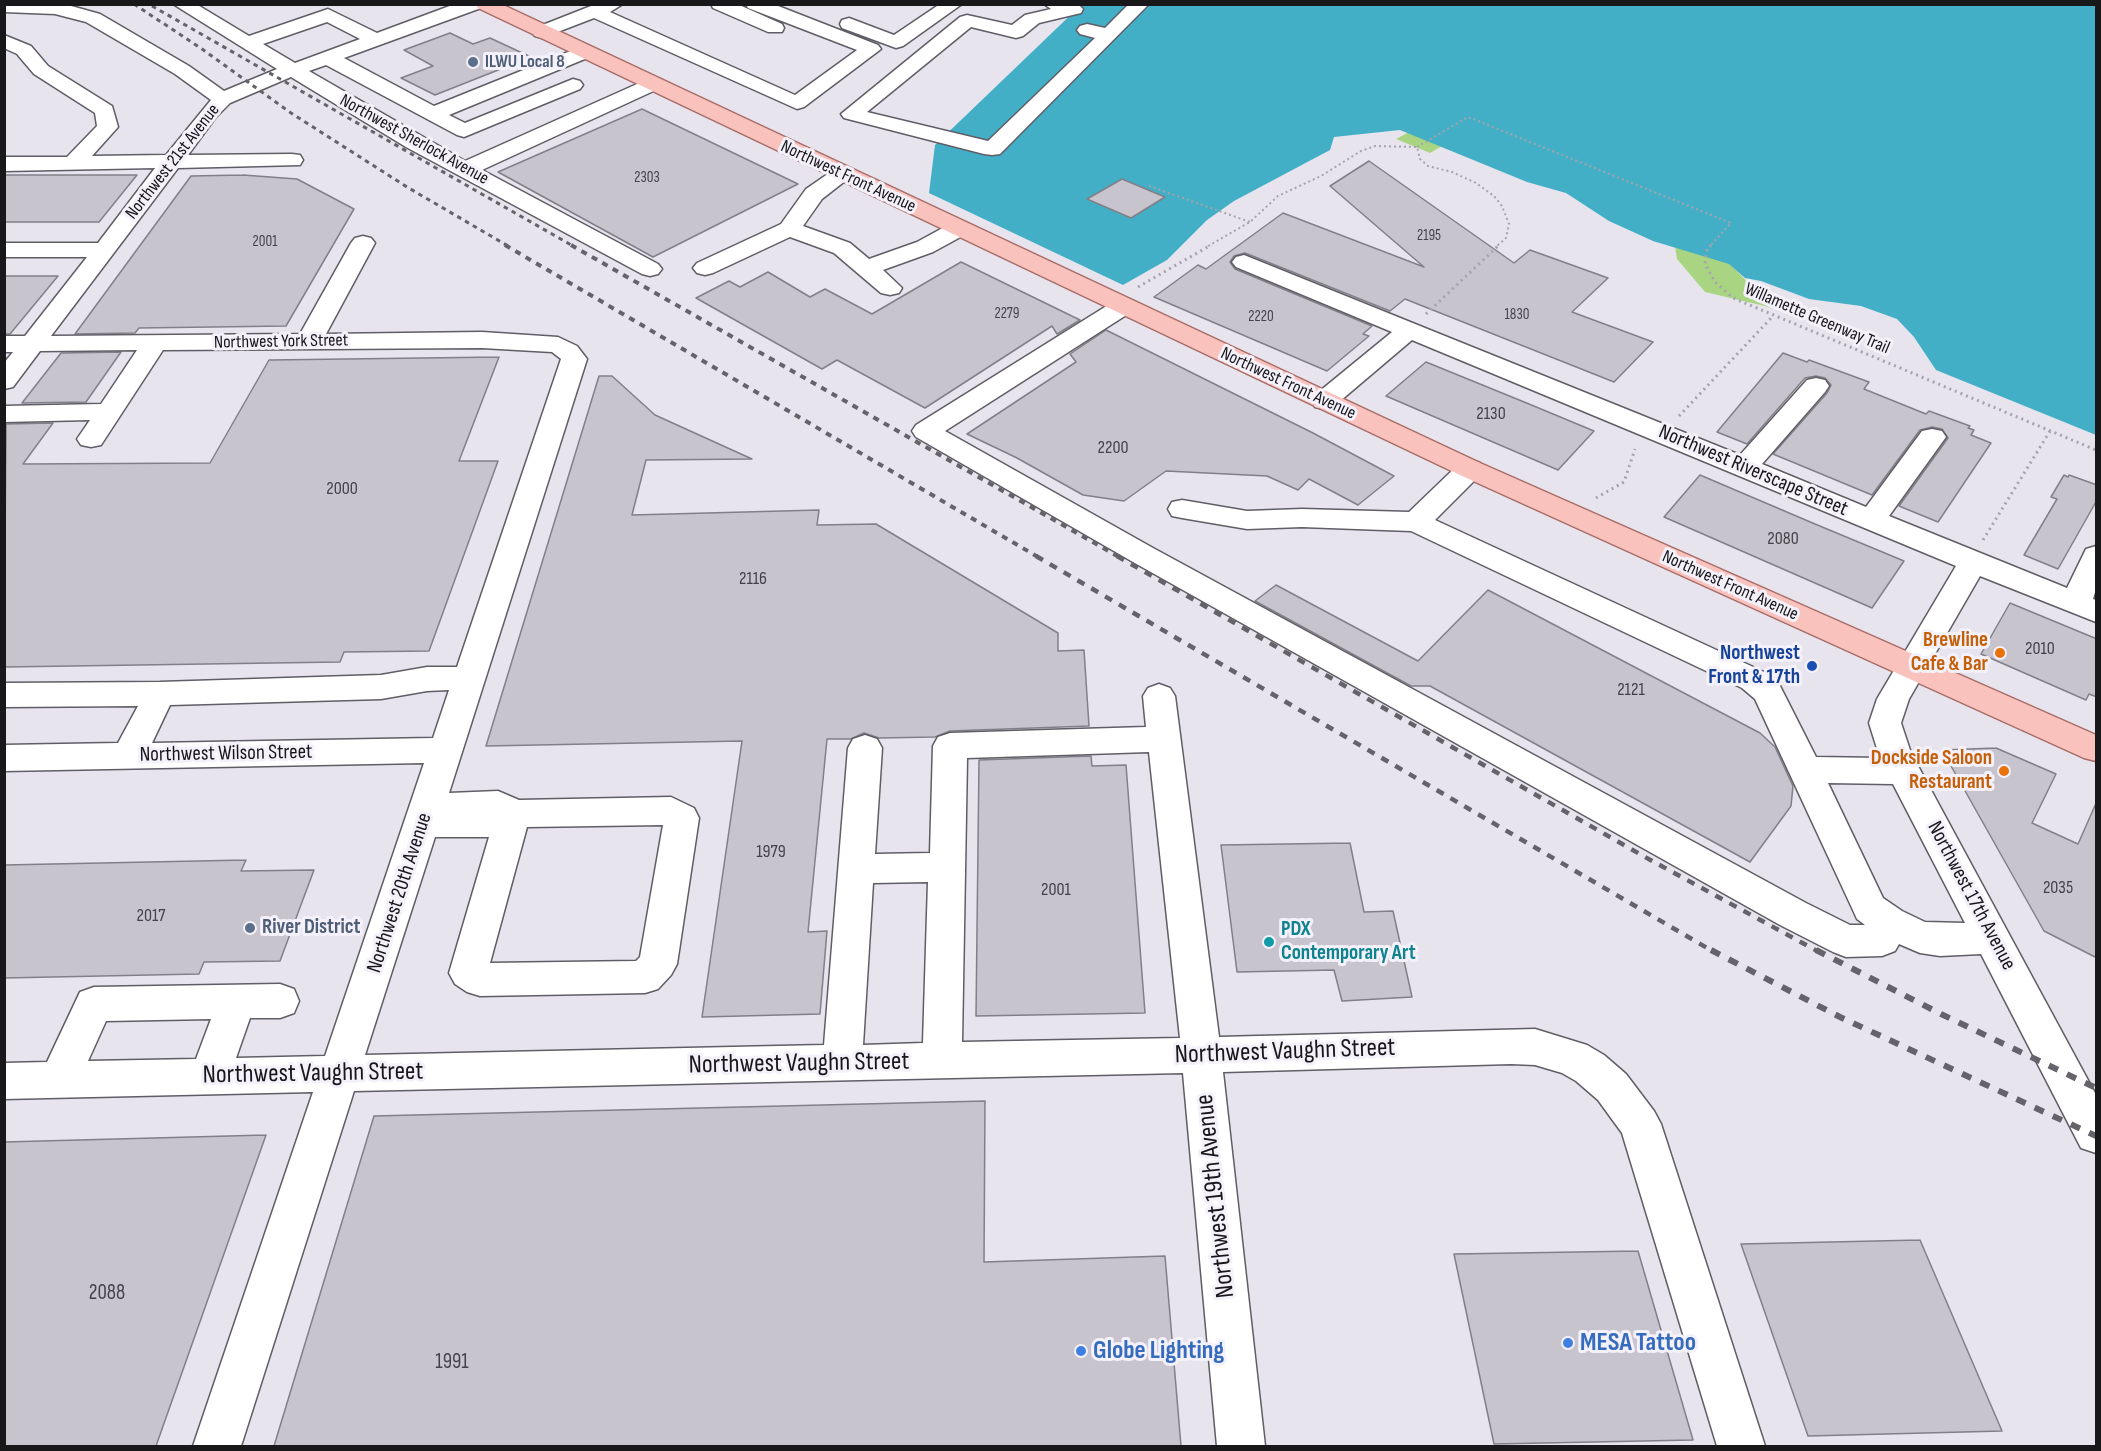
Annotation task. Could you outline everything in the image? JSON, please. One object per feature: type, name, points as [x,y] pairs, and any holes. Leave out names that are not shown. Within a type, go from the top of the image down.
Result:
[{"type":"main road","name":"Northwest Front Avenue","points":[[485,4],[1470,469],[2097,749]]},
{"type":"street","name":"Northwest Sherlock Avenue","points":[[182,4],[292,71],[465,170],[650,269]]},
{"type":"street","name":"Northwest 21st Avenue","points":[[4,381],[223,99],[241,90],[474,4]]},
{"type":"street","points":[[542,32],[614,4]]},
{"type":"street","points":[[720,4],[854,61]]},
{"type":"street","points":[[595,12],[797,103],[871,50],[755,4]]},
{"type":"street","points":[[800,4],[896,42],[953,4]]},
{"type":"street","points":[[974,4],[1108,35]]},
{"type":"street","points":[[1053,4],[1076,7]]},
{"type":"street","points":[[1076,7],[1032,19],[1017,32],[967,21],[851,114],[992,149],[1140,4]]},
{"type":"street","points":[[4,6],[56,8],[93,18],[182,70],[223,99]]},
{"type":"street","points":[[246,43],[349,8]]},
{"type":"street","points":[[328,15],[378,40]]},
{"type":"street","points":[[4,41],[24,50],[41,70],[105,110],[108,127],[73,163]]},
{"type":"street","points":[[433,114],[585,52]]},
{"type":"street","points":[[329,58],[464,131],[573,85]]},
{"type":"street","points":[[465,170],[653,84]]},
{"type":"street","points":[[4,164],[292,160]]},
{"type":"street","points":[[705,268],[789,229],[814,194],[843,174]]},
{"type":"street","points":[[789,229],[842,248],[890,288]]},
{"type":"street","points":[[866,268],[925,247],[958,229]]},
{"type":"street","points":[[309,341],[363,243]]},
{"type":"street","points":[[4,250],[104,250]]},
{"type":"street","name":"Northwest Riverscape Street","points":[[1244,262],[2086,608]]},
{"type":"street","points":[[1117,304],[1037,362],[926,431],[1143,555],[1793,914],[1846,941],[1882,940],[1889,922]]},
{"type":"street","points":[[1324,401],[1409,330]]},
{"type":"street","name":"Northwest York Street","points":[[4,344],[482,340],[558,345]]},
{"type":"street","points":[[91,439],[155,343]]},
{"type":"street","name":"Northwest 20th Avenue","points":[[217,1446],[574,359],[568,351],[558,345]]},
{"type":"street","points":[[1745,467],[1816,386]]},
{"type":"street","points":[[4,414],[110,412]]},
{"type":"street","points":[[1871,520],[1932,437]]},
{"type":"street","points":[[1416,522],[1470,469]]},
{"type":"street","points":[[1182,509],[1247,520],[1302,518],[1416,522],[1753,680],[1768,692],[1870,908],[1889,922],[1920,937],[1930,939],[1994,938]]},
{"type":"street","points":[[2086,608],[2097,556]]},
{"type":"street","name":"Northwest 17th Avenue","points":[[1973,562],[1893,699],[1885,723],[1888,737],[2097,1134]]},
{"type":"street","points":[[4,695],[160,694],[381,687],[427,679],[470,678]]},
{"type":"street","points":[[129,755],[160,694]]},
{"type":"street","name":"Northwest 19th Avenue","points":[[1159,696],[1202,1055],[1241,1446]]},
{"type":"street","points":[[942,1061],[950,746],[1164,739]]},
{"type":"street","points":[[842,1063],[865,748]]},
{"type":"street","name":"Northwest Wilson Street","points":[[4,758],[447,750]]},
{"type":"street","points":[[1804,770],[1904,771]]},
{"type":"street","points":[[426,815],[499,823],[513,814],[671,811],[682,818],[658,964],[645,977],[480,980],[468,973],[513,814]]},
{"type":"street","points":[[856,869],[948,867]]},
{"type":"street","points":[[59,1080],[94,1004],[279,1001]]},
{"type":"street","points":[[209,1076],[237,1002]]},
{"type":"street","name":"Northwest Vaughn Street","points":[[4,1081],[1202,1055],[1511,1046],[1557,1052],[1590,1068],[1612,1087],[1640,1124],[1741,1446]]},
{"type":"path","name":"Willamette Greenway Trail","points":[[1417,147],[1468,117],[1731,223],[1707,249],[1705,264],[1715,282],[1733,298],[2097,450]]},
{"type":"path","points":[[1117,304],[1250,222],[1278,196],[1322,176],[1361,151],[1375,146],[1417,147],[1420,159],[1428,166],[1468,179],[1494,196],[1502,206],[1509,224],[1506,238],[1409,330]]},
{"type":"path","points":[[1149,186],[1250,222]]},
{"type":"path","points":[[1761,329],[1773,316]]},
{"type":"path","points":[[1973,562],[1982,541],[2050,431]]},
{"type":"green space","points":[[1466,102],[1729,263],[1773,308],[1705,292],[1677,259],[1675,246],[1463,134],[1430,153],[1396,139]]},
{"type":"water","points":[[1081,5],[2096,5],[2096,435],[1936,370],[1914,337],[1897,319],[1861,306],[1809,299],[1761,281],[1745,278],[1729,264],[1653,241],[1609,221],[1566,193],[1527,182],[1400,130],[1334,137],[1330,150],[1234,201],[1207,220],[1167,260],[1123,285],[929,193],[935,145]]},
{"type":"building","name":"ILWU Local 8","points":[[450,33],[473,44],[490,38],[531,57],[435,95],[401,78],[433,66],[404,50]]},
{"type":"building","points":[[642,109],[798,184],[653,257],[498,172]]},
{"type":"building","points":[[1369,161],[1514,263],[1530,250],[1608,278],[1572,312],[1653,342],[1614,382],[1405,299],[1390,311],[1245,253],[1234,256],[1230,262],[1235,269],[1372,326],[1363,334],[1369,336],[1327,371],[1154,297],[1198,265],[1206,269],[1283,213],[1424,267],[1330,186]]},
{"type":"building","points":[[4,175],[137,175],[99,222],[4,222]]},
{"type":"building","points":[[243,175],[297,179],[354,209],[286,326],[139,328],[135,333],[75,334],[191,176]]},
{"type":"building","points":[[1122,179],[1165,197],[1131,218],[1087,199]]},
{"type":"building","points":[[961,262],[1080,320],[1057,334],[1052,326],[925,408],[837,360],[822,369],[696,298],[729,281],[740,287],[768,272],[810,297],[825,289],[872,314]]},
{"type":"building","points":[[4,276],[58,276],[10,334],[4,334]]},
{"type":"building","points":[[1106,330],[1394,476],[1358,505],[1309,479],[1298,490],[1267,476],[1166,471],[1124,501],[1083,495],[1017,458],[967,434],[1076,362],[1070,354]]},
{"type":"building","points":[[121,352],[86,402],[22,403],[61,353]]},
{"type":"building","points":[[1783,353],[1869,382],[1864,389],[1926,414],[1929,411],[1970,426],[1968,428],[1974,430],[1971,435],[1991,443],[1938,522],[1899,506],[1948,438],[1942,429],[1932,427],[1920,430],[1872,495],[1773,454],[1827,393],[1831,385],[1825,378],[1816,376],[1805,378],[1747,444],[1717,432]]},
{"type":"building","points":[[499,357],[459,461],[498,461],[429,651],[344,652],[340,662],[4,667],[6,424],[53,423],[23,464],[210,463],[269,360]]},
{"type":"building","points":[[1426,362],[1594,431],[1558,470],[1386,396]]},
{"type":"building","points":[[599,376],[612,376],[655,415],[752,459],[646,460],[632,515],[819,510],[817,525],[876,524],[1058,633],[1058,651],[1084,650],[1089,726],[950,731],[935,737],[879,738],[864,733],[851,739],[827,739],[808,932],[827,931],[820,1014],[702,1017],[742,741],[486,746]]},
{"type":"building","points":[[1700,475],[1904,561],[1872,608],[1664,517]]},
{"type":"building","points":[[2064,475],[2097,485],[2097,500],[2058,569],[2024,555],[2057,499],[2051,497]]},
{"type":"building","points":[[1276,585],[1418,661],[1488,590],[1760,733],[1775,747],[1793,786],[1791,806],[1750,862],[1430,686],[1411,686],[1255,601]]},
{"type":"building","points":[[2010,603],[2097,639],[2097,697],[2089,694],[2086,700],[1981,654]]},
{"type":"building","points":[[1996,748],[2056,774],[2032,823],[2078,844],[2097,801],[2097,958],[2044,931],[1942,750]]},
{"type":"building","points":[[1091,756],[1092,766],[1126,765],[1145,1013],[976,1016],[979,760]]},
{"type":"building","points":[[1350,843],[1364,912],[1393,911],[1412,997],[1342,1001],[1334,970],[1237,972],[1221,845]]},
{"type":"building","points":[[246,860],[241,871],[314,870],[280,961],[204,962],[199,974],[4,978],[4,865]]},
{"type":"building","points":[[985,1101],[984,1262],[1165,1256],[1181,1446],[274,1446],[374,1116]]},
{"type":"building","points":[[266,1135],[156,1446],[4,1446],[4,1142]]},
{"type":"building","points":[[1920,1240],[2002,1431],[1808,1436],[1741,1244]]},
{"type":"building","points":[[1638,1251],[1693,1440],[1494,1444],[1454,1254]]},
{"type":"railway","points":[[134,4],[202,49],[291,113],[407,187],[508,246]]},
{"type":"railway","points":[[152,6],[573,246]]},
{"type":"railway","points":[[505,245],[1038,557]]},
{"type":"railway","points":[[571,245],[1119,557]]},
{"type":"railway","points":[[1036,556],[1714,952]]},
{"type":"railway","points":[[1117,556],[1645,857],[1819,952]]},
{"type":"railway","points":[[1711,950],[1840,1017],[2096,1136]]},
{"type":"railway","points":[[1816,950],[1941,1014],[2096,1088]]},
{"type":"place","name":"ILWU Local 8","points":[[473,62]]},
{"type":"place","name":"Brewline Cafe & Bar","points":[[2000,653]]},
{"type":"place","name":"Northwest Front & 17th","points":[[1812,666]]},
{"type":"place","name":"Dockside Saloon Restaurant","points":[[2004,771]]},
{"type":"place","name":"River District","points":[[250,928]]},
{"type":"place","name":"PDX Contemporary Art","points":[[1269,942]]},
{"type":"place","name":"MESA Tattoo","points":[[1568,1343]]},
{"type":"place","name":"Globe Lighting","points":[[1081,1351]]}]
